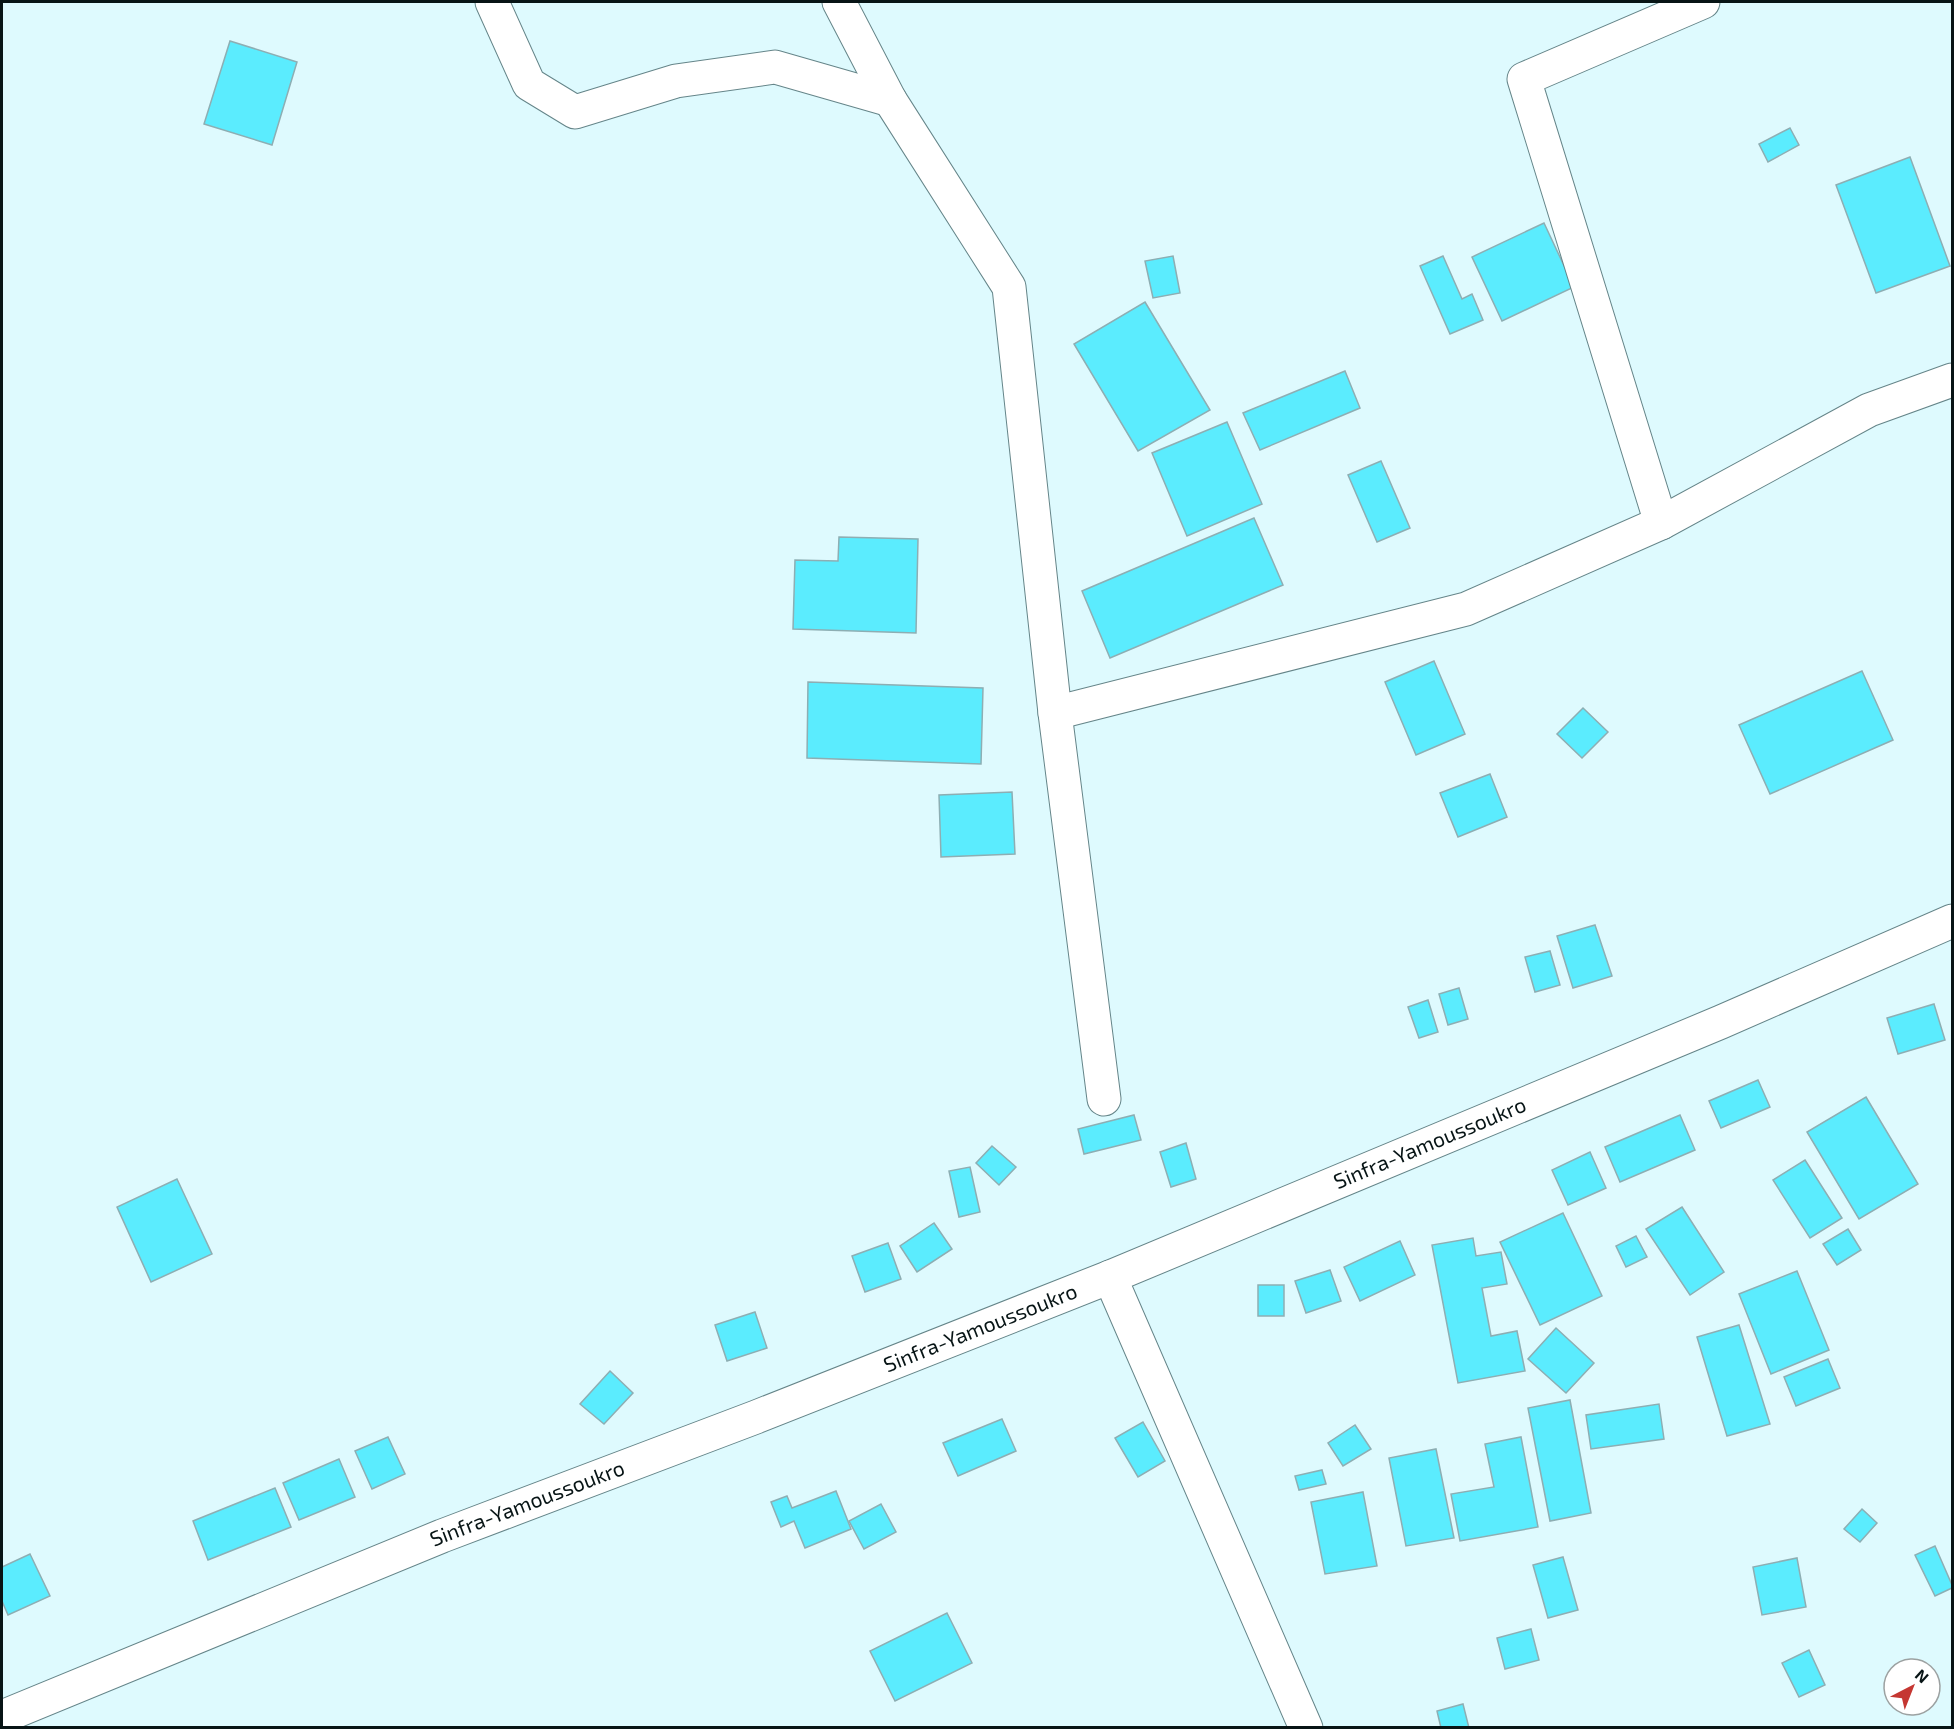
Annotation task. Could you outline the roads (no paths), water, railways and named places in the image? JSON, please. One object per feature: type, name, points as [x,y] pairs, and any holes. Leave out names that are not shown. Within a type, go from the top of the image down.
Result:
[{"type":"street","points":[[492,2],[529,84],[575,112],[676,81],[775,67],[890,100]]},
{"type":"street","points":[[839,2],[890,100],[1009,287],[1055,713],[1104,1099]]},
{"type":"street","points":[[1661,523],[1524,79],[1703,2]]},
{"type":"street","points":[[1055,713],[1466,609],[1661,523],[1869,410],[1953,380]]},
{"type":"street","name":"Sinfra-Yamoussoukro","points":[[2,1717],[442,1536],[756,1417],[1110,1277],[1721,1022],[1953,921]]},
{"type":"street","points":[[1110,1277],[1306,1728]]}]
